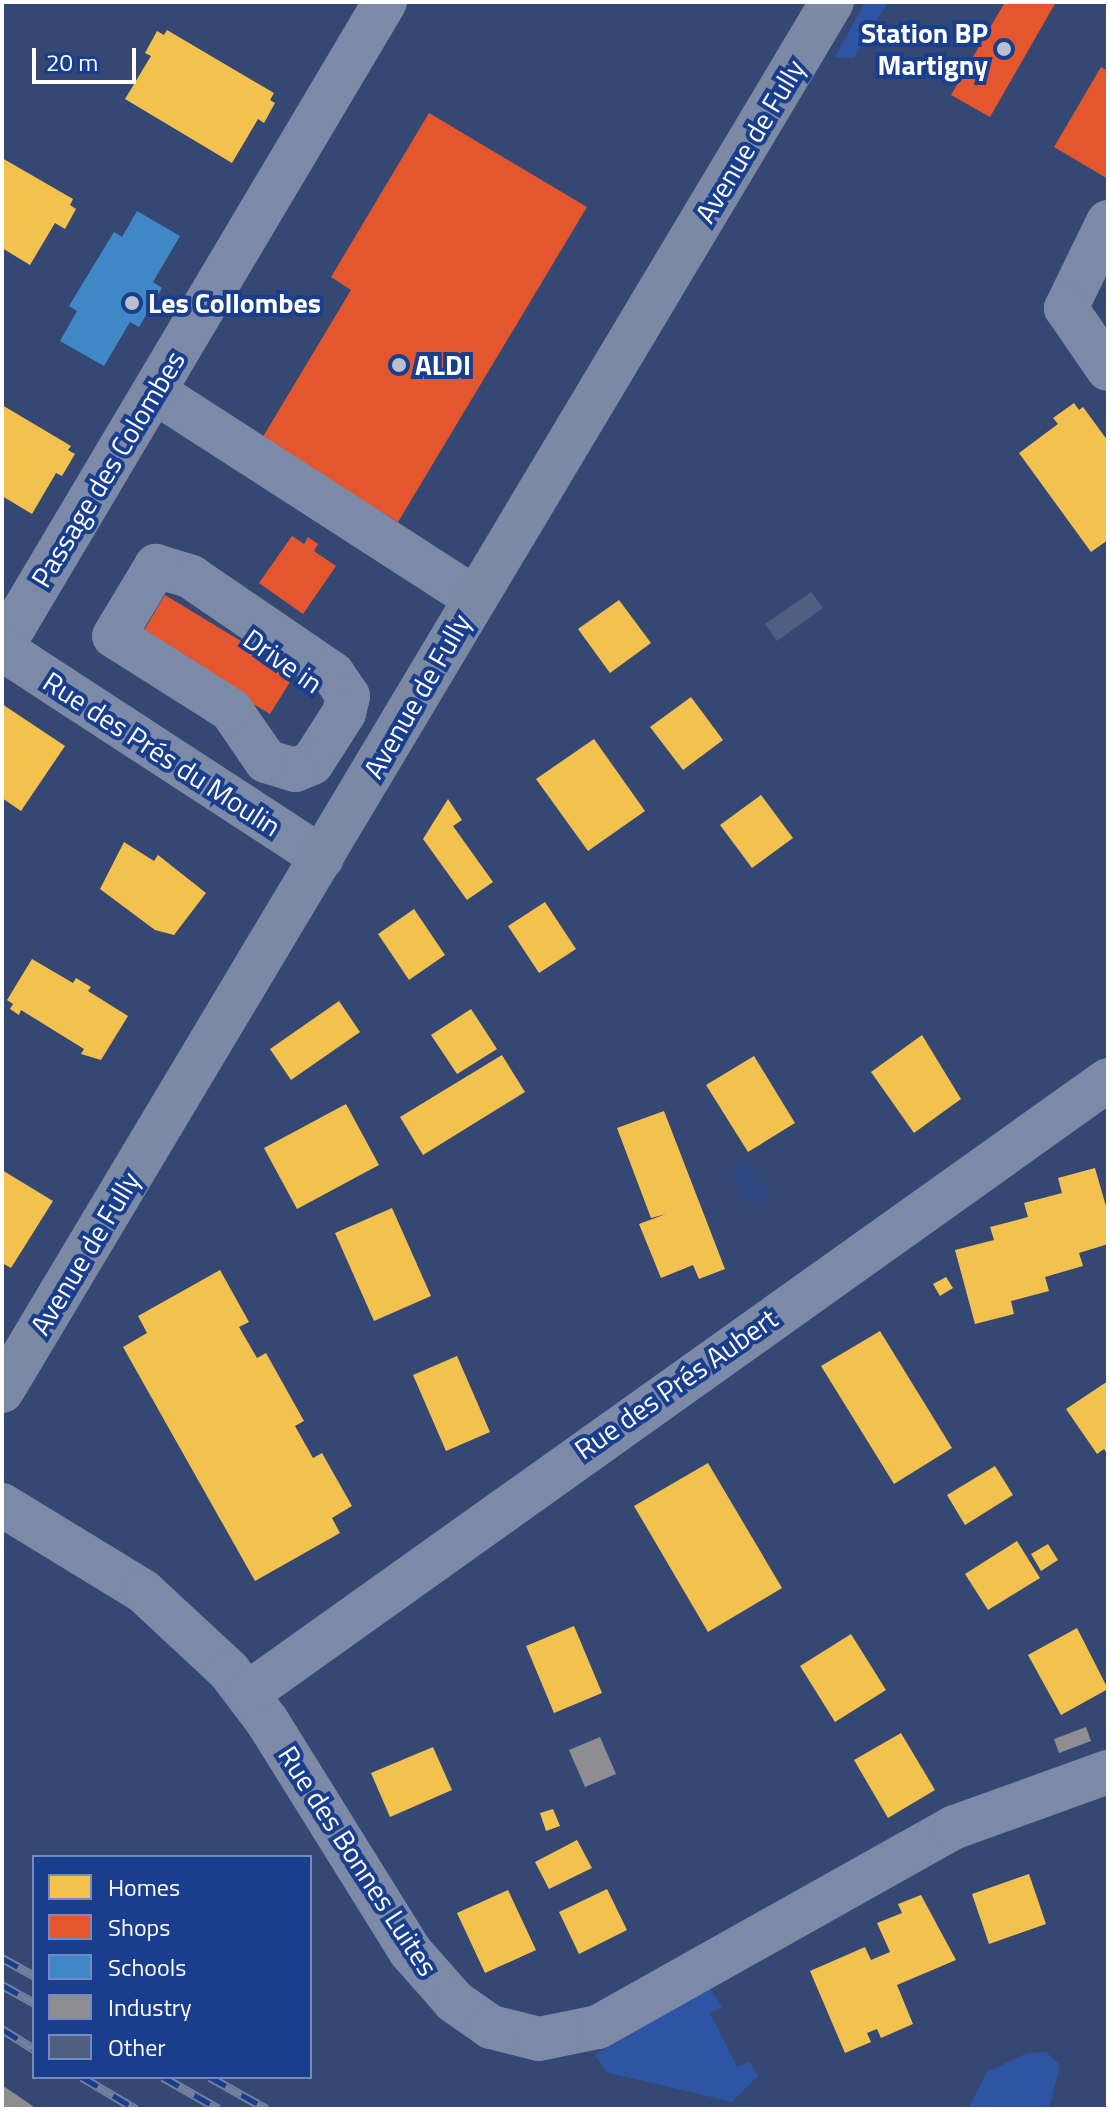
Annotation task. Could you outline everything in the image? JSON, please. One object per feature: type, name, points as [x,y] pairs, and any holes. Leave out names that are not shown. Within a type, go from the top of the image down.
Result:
[{"type":"main road","name":"Avenue de Fully","points":[[2,1391],[832,2]]},
{"type":"street","name":"Passage des Colombes","points":[[2,648],[385,2]]},
{"type":"street","points":[[1108,222],[1066,308],[1108,369]]},
{"type":"street","points":[[155,392],[475,598]]},
{"type":"street","points":[[156,566],[191,577],[215,592],[333,674],[348,696],[344,713],[312,763],[295,770],[266,761],[244,729],[231,710],[114,636],[156,566]]},
{"type":"street","name":"Rue des Prés du Moulin","points":[[2,648],[322,858]]},
{"type":"street","name":"Rue des Prés Aubert","points":[[248,1693],[1108,1080]]},
{"type":"street","name":"Rue des Bonnes Luites","points":[[2,1505],[143,1591],[248,1693],[410,1951],[455,2002],[491,2027],[539,2039],[598,2027],[955,1827],[1108,1772]]},
{"type":"shaded area","points":[[865,2],[888,2],[854,58],[835,57]]},
{"type":"shaded area","points":[[747,1160],[770,1199],[752,1210],[729,1171]]},
{"type":"shaded area","points":[[709,1986],[722,2007],[710,2013],[737,2067],[750,2062],[758,2076],[732,2102],[606,2072],[595,2055]]},
{"type":"shaded area","points":[[1046,2052],[1060,2065],[1049,2109],[968,2109],[987,2072],[1027,2053]]},
{"type":"building: Homes","points":[[167,30],[274,93],[270,100],[275,103],[264,123],[258,119],[232,163],[125,99],[151,56],[145,53],[157,31],[164,35]]},
{"type":"building: Homes","points":[[2,158],[73,199],[70,205],[76,209],[65,229],[55,223],[30,265],[2,248]]},
{"type":"building: Homes","points":[[1074,403],[1079,410],[1083,407],[1108,441],[1108,540],[1091,552],[1019,453],[1058,424],[1053,418]]},
{"type":"building: Homes","points":[[2,405],[71,446],[68,450],[75,454],[62,476],[56,473],[32,514],[2,496]]},
{"type":"building: Homes","points":[[619,600],[651,643],[610,673],[578,629]]},
{"type":"building: Homes","points":[[691,697],[723,740],[683,770],[650,727]]},
{"type":"building: Homes","points":[[2,704],[65,746],[21,811],[2,798]]},
{"type":"building: Homes","points":[[594,739],[645,811],[588,851],[536,779]]},
{"type":"building: Homes","points":[[761,795],[793,838],[752,868],[720,825]]},
{"type":"building: Homes","points":[[448,799],[462,820],[453,826],[493,882],[467,900],[423,839]]},
{"type":"building: Homes","points":[[124,842],[154,861],[158,855],[206,893],[174,935],[155,930],[100,889]]},
{"type":"building: Homes","points":[[545,902],[576,949],[539,973],[508,926]]},
{"type":"building: Homes","points":[[414,909],[445,955],[409,980],[378,934]]},
{"type":"building: Homes","points":[[32,959],[73,983],[76,978],[91,987],[88,991],[128,1016],[101,1060],[81,1054],[84,1049],[21,1010],[19,1015],[10,1009],[13,1004],[7,1000]]},
{"type":"building: Homes","points":[[339,1001],[360,1032],[291,1080],[270,1049]]},
{"type":"building: Homes","points":[[471,1009],[497,1049],[457,1074],[431,1035]]},
{"type":"building: Homes","points":[[922,1035],[961,1099],[914,1133],[871,1072]]},
{"type":"building: Homes","points":[[502,1055],[525,1092],[423,1155],[400,1117]]},
{"type":"building: Homes","points":[[754,1056],[795,1123],[748,1152],[706,1085]]},
{"type":"building: Homes","points":[[346,1104],[379,1165],[297,1209],[264,1148]]},
{"type":"building: Homes","points":[[664,1111],[725,1269],[699,1279],[693,1265],[661,1278],[639,1224],[666,1214],[651,1218],[617,1128]]},
{"type":"building: Homes","points":[[1095,1168],[1108,1213],[1108,1244],[1079,1253],[1083,1266],[1045,1277],[1049,1291],[1011,1301],[1014,1314],[975,1324],[955,1250],[994,1240],[990,1227],[1028,1217],[1024,1203],[1062,1193],[1058,1178]]},
{"type":"building: Homes","points":[[2,1170],[53,1201],[11,1268],[2,1263]]},
{"type":"building: Homes","points":[[392,1208],[431,1296],[374,1321],[335,1233]]},
{"type":"building: Homes","points":[[220,1270],[249,1322],[239,1327],[257,1358],[266,1353],[304,1421],[295,1426],[313,1458],[322,1453],[352,1506],[332,1518],[340,1533],[255,1581],[123,1347],[147,1333],[138,1316]]},
{"type":"building: Homes","points":[[946,1277],[953,1288],[940,1296],[933,1284]]},
{"type":"building: Homes","points":[[880,1331],[952,1448],[894,1484],[821,1366]]},
{"type":"building: Homes","points":[[457,1356],[490,1432],[446,1451],[413,1375]]},
{"type":"building: Homes","points":[[1108,1381],[1108,1455],[1104,1449],[1097,1454],[1066,1409]]},
{"type":"building: Homes","points":[[708,1463],[782,1588],[708,1632],[634,1506]]},
{"type":"building: Homes","points":[[995,1466],[1013,1495],[965,1525],[947,1495]]},
{"type":"building: Homes","points":[[1017,1541],[1040,1578],[988,1610],[965,1574]]},
{"type":"building: Homes","points":[[1048,1544],[1058,1560],[1041,1571],[1031,1554]]},
{"type":"building: Homes","points":[[574,1626],[602,1693],[554,1713],[526,1646]]},
{"type":"building: Homes","points":[[1077,1628],[1108,1689],[1061,1715],[1028,1655]]},
{"type":"building: Homes","points":[[851,1634],[886,1690],[835,1722],[800,1666]]},
{"type":"building: Homes","points":[[901,1733],[935,1790],[888,1818],[854,1760]]},
{"type":"building: Homes","points":[[433,1747],[452,1790],[390,1817],[371,1773]]},
{"type":"building: Homes","points":[[553,1809],[560,1826],[546,1831],[540,1813]]},
{"type":"building: Homes","points":[[577,1840],[592,1868],[549,1889],[535,1862]]},
{"type":"building: Homes","points":[[1029,1874],[1046,1924],[989,1944],[972,1894]]},
{"type":"building: Homes","points":[[607,1889],[627,1930],[579,1954],[559,1912]]},
{"type":"building: Homes","points":[[508,1890],[536,1950],[485,1973],[457,1913]]},
{"type":"building: Homes","points":[[921,1895],[956,1960],[897,1985],[913,2024],[881,2038],[877,2029],[867,2033],[871,2042],[845,2053],[810,1971],[865,1947],[871,1960],[890,1952],[877,1923],[902,1913],[898,1904]]},
{"type":"building: Shops","points":[[1005,2],[1056,2],[990,117],[951,95]]},
{"type":"building: Shops","points":[[1101,67],[1108,71],[1108,179],[1054,147]]},
{"type":"building: Shops","name":"ALDI","points":[[429,113],[587,207],[398,522],[261,440],[351,290],[331,277]]},
{"type":"building: Shops","points":[[292,536],[304,544],[308,537],[318,544],[314,551],[336,566],[303,614],[259,583]]},
{"type":"building: Shops","points":[[165,595],[295,674],[270,714],[140,637]]},
{"type":"building: Schools","points":[[137,211],[180,236],[153,282],[162,288],[139,327],[130,322],[104,366],[60,341],[77,311],[69,306],[114,232],[122,237]]},
{"type":"building: Industry","points":[[1086,1727],[1091,1741],[1059,1753],[1054,1739]]},
{"type":"building: Industry","points":[[600,1737],[616,1774],[585,1787],[569,1750]]},
{"type":"building: Industry","points":[[2,2085],[37,2109],[2,2109]]},
{"type":"building: Other","points":[[811,592],[823,608],[777,641],[765,624]]},
{"type":"railway","points":[[2,1958],[32,1975]]},
{"type":"railway","points":[[2,1985],[32,2002]]},
{"type":"railway","points":[[2,2029],[32,2048]]},
{"type":"railway","points":[[85,2079],[136,2109]]},
{"type":"railway","points":[[166,2079],[219,2109]]},
{"type":"railway","points":[[214,2079],[267,2109]]},
{"type":"place","name":"Station BP Martigny","points":[[1004,49]]},
{"type":"place","name":"Les Collombes","points":[[132,303]]},
{"type":"place","name":"ALDI","points":[[399,365]]}]
